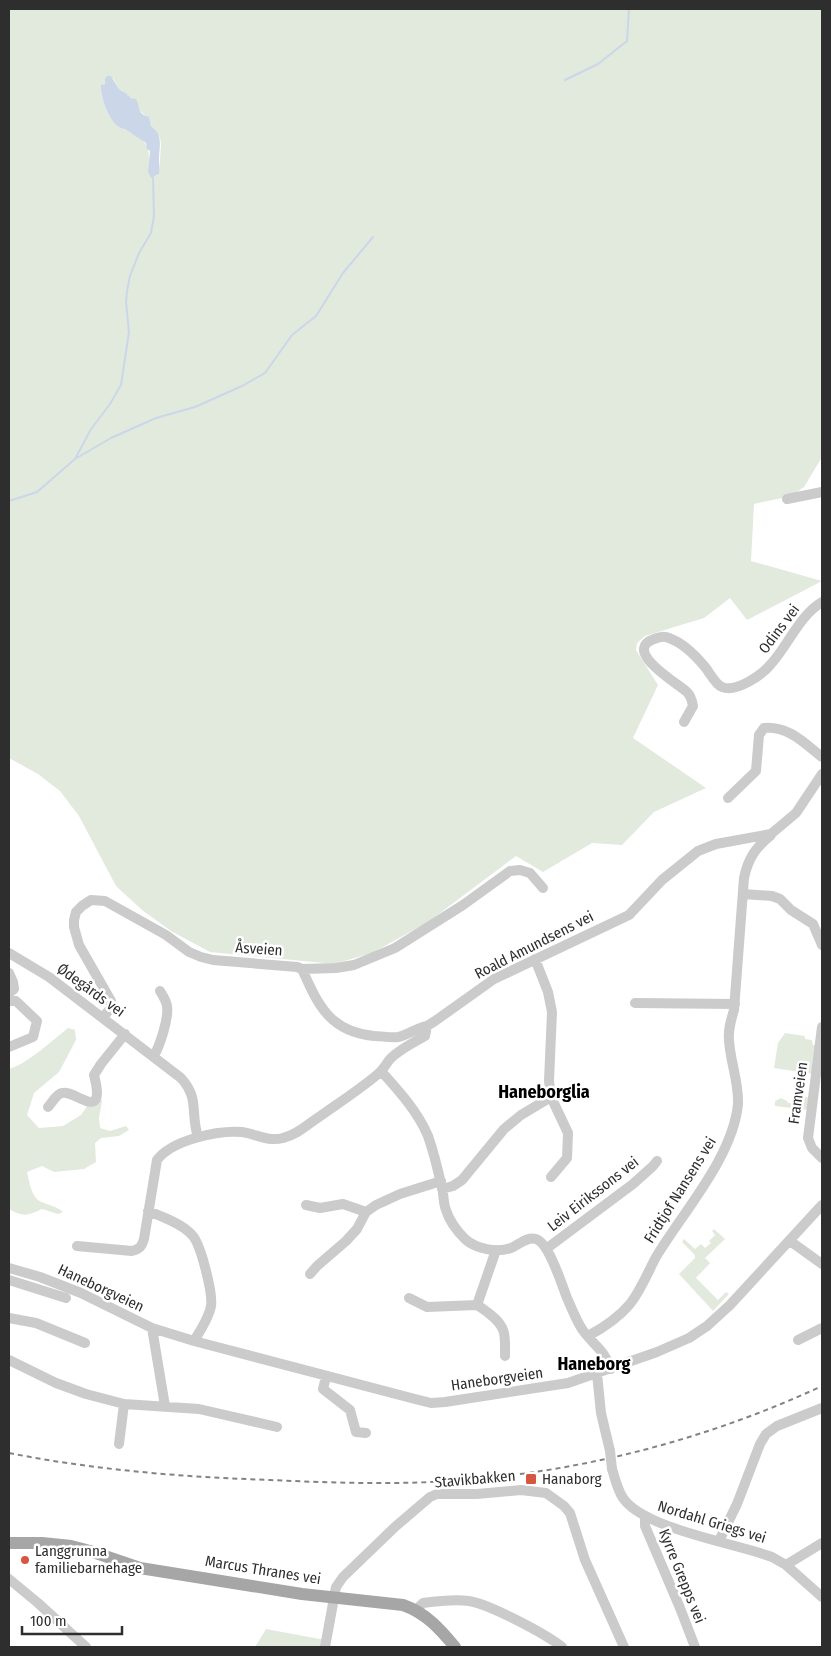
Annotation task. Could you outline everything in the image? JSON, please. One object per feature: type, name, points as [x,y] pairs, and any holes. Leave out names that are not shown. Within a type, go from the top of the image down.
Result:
[{"type":"main road","name":"Marcus Thranes vei","points":[[9,1543],[42,1543],[71,1546],[140,1568],[302,1594],[388,1602],[416,1610],[426,1616],[442,1631],[454,1647]]},
{"type":"main road","name":"Marcus Thranes vei","points":[[9,1548],[53,1544]]},
{"type":"street","points":[[787,499],[822,492]]},
{"type":"street","name":"Odins vei","points":[[684,722],[693,706],[691,698],[681,687],[665,677],[651,663],[645,650],[650,641],[654,638],[665,637],[674,640],[694,654],[719,686],[727,689],[734,688],[756,677],[771,665],[814,607],[822,602]]},
{"type":"street","points":[[728,798],[756,772],[759,735],[764,728],[774,728],[789,732],[822,757]]},
{"type":"street","name":"Fridtjof Nansens vei","points":[[588,1336],[613,1319],[632,1302],[657,1257],[706,1181],[728,1140],[738,1104],[738,1087],[729,1039],[730,1024],[735,1004],[744,878],[747,863],[760,844],[796,813],[822,774]]},
{"type":"street","name":"Roald Amundsens vei","points":[[148,1211],[157,1160],[165,1152],[198,1137],[244,1132],[266,1139],[281,1139],[298,1132],[353,1094],[381,1071],[389,1060],[403,1049],[425,1036],[427,1026],[494,979],[629,915],[662,880],[698,851],[716,844],[770,834]]},
{"type":"street","name":"Åsveien","points":[[103,1017],[111,1008],[111,1001],[79,945],[74,927],[76,912],[91,900],[105,901],[166,935],[189,952],[200,957],[302,969],[336,968],[354,965],[395,948],[463,905],[510,871],[520,870],[530,873],[543,888]]},
{"type":"street","points":[[743,894],[772,896],[780,899],[791,910],[813,924],[821,938]]},
{"type":"street","name":"Ødegårds vei","points":[[10,957],[49,977],[182,1078],[190,1090],[194,1102],[194,1126],[198,1137]]},
{"type":"street","points":[[535,959],[548,992],[552,1012],[549,1080],[551,1097],[568,1133],[567,1158],[551,1177]]},
{"type":"street","points":[[302,969],[324,1012],[349,1031],[394,1037],[427,1026]]},
{"type":"street","points":[[9,973],[14,986],[14,989],[9,993],[10,1001],[16,1001],[37,1021],[33,1037],[9,1048]]},
{"type":"street","points":[[154,1056],[162,1038],[167,1010],[166,1001],[160,991]]},
{"type":"street","points":[[635,1003],[735,1004]]},
{"type":"street","name":"Framveien","points":[[822,1028],[808,1138],[812,1148],[822,1158]]},
{"type":"street","points":[[48,1107],[59,1094],[64,1092],[85,1102],[95,1099],[98,1092],[94,1075],[125,1034]]},
{"type":"street","points":[[381,1071],[399,1092],[422,1125],[435,1157],[446,1210],[458,1230],[466,1240],[487,1249],[512,1248],[525,1240],[538,1239],[546,1249],[577,1321],[603,1352],[611,1369]]},
{"type":"street","points":[[310,1274],[357,1229],[366,1212],[376,1205],[400,1194],[441,1185],[453,1186],[462,1180],[504,1129],[521,1115],[551,1097]]},
{"type":"street","name":"Leiv Eirikssons vei","points":[[546,1249],[632,1184],[653,1166],[657,1160]]},
{"type":"street","points":[[306,1205],[320,1208],[342,1204],[366,1212]]},
{"type":"street","name":"Haneborgveien","points":[[9,1268],[40,1277],[76,1291],[152,1328],[194,1341],[431,1403],[445,1402],[553,1386],[597,1374],[689,1338],[707,1326],[738,1298],[822,1205]]},
{"type":"street","points":[[77,1246],[138,1250],[142,1246],[148,1211],[173,1222],[193,1235],[200,1252],[211,1297],[211,1307],[194,1341]]},
{"type":"street","points":[[790,1240],[822,1264]]},
{"type":"street","points":[[477,1305],[496,1250]]},
{"type":"street","points":[[9,1280],[66,1298]]},
{"type":"street","points":[[409,1298],[427,1306],[477,1305],[502,1325],[505,1356]]},
{"type":"street","points":[[9,1318],[36,1323],[85,1343]]},
{"type":"street","points":[[152,1328],[165,1406]]},
{"type":"street","points":[[798,1340],[822,1328]]},
{"type":"street","points":[[9,1360],[63,1386],[124,1404],[199,1409],[277,1427]]},
{"type":"street","name":"Nordahl Griegs vei","points":[[597,1374],[601,1412],[612,1469],[622,1496],[634,1509],[668,1526],[758,1552],[786,1565],[822,1597]]},
{"type":"street","points":[[326,1376],[323,1389],[350,1410],[356,1432],[366,1433]]},
{"type":"street","points":[[119,1444],[124,1404]]},
{"type":"street","points":[[719,1541],[737,1504],[760,1444],[766,1434],[777,1426],[822,1408]]},
{"type":"street","name":"Stavikbakken","points":[[325,1647],[336,1586],[396,1526],[430,1497],[437,1494],[478,1494],[522,1490],[535,1490],[546,1493],[568,1510],[585,1560],[624,1647]]},
{"type":"street","name":"Kyrre Grepps vei","points":[[645,1516],[645,1526],[695,1647]]},
{"type":"street","points":[[786,1565],[822,1543]]},
{"type":"street","points":[[9,1579],[86,1647]]},
{"type":"street","points":[[416,1610],[423,1603],[470,1601],[483,1605],[529,1627],[562,1647]]},
{"type":"shaded area","points":[[9,9],[822,9],[822,457],[804,487],[791,496],[754,504],[751,561],[822,581],[747,620],[730,598],[704,618],[645,636],[637,643],[636,650],[658,685],[633,738],[706,788],[654,812],[622,845],[592,843],[543,872],[516,856],[428,922],[372,953],[334,964],[210,952],[171,931],[142,910],[116,886],[79,816],[60,791],[38,774],[9,758]],"holes":[[[113,78],[119,89],[137,101],[139,110],[147,117],[160,138],[159,174],[152,178],[145,143],[115,124],[104,105],[101,86]]]},
{"type":"shaded area","points":[[68,1028],[75,1030],[76,1040],[59,1072],[34,1093],[27,1115],[39,1128],[63,1126],[81,1115],[96,1093],[102,1101],[99,1118],[100,1128],[110,1131],[126,1126],[129,1130],[119,1136],[101,1138],[95,1143],[96,1162],[84,1169],[54,1172],[42,1166],[27,1172],[36,1198],[63,1212],[58,1214],[42,1209],[29,1214],[18,1213],[9,1209],[9,1069],[32,1057]]},
{"type":"shaded area","points":[[785,1033],[805,1036],[805,1039],[812,1040],[813,1045],[818,1045],[813,1074],[774,1068],[778,1043]]},
{"type":"shaded area","points":[[798,1095],[810,1098],[808,1110],[775,1106],[775,1101],[781,1098],[788,1103],[796,1104]]},
{"type":"shaded area","points":[[714,1229],[725,1239],[705,1258],[710,1263],[696,1278],[718,1300],[726,1292],[729,1294],[713,1311],[679,1274],[695,1258],[695,1255],[682,1242],[684,1239],[695,1249],[701,1244],[705,1248],[711,1243],[709,1241],[715,1235],[712,1231]]},
{"type":"shaded area","points":[[266,1629],[325,1640],[323,1647],[255,1647]]},
{"type":"water","points":[[107,76],[111,76],[119,89],[127,94],[127,96],[136,99],[140,112],[149,117],[151,126],[158,133],[160,142],[159,174],[151,178],[148,172],[150,151],[147,149],[146,143],[125,129],[120,128],[107,112],[102,97],[101,85],[105,84]]},
{"type":"waterway","points":[[565,80],[598,64],[627,41],[629,9]]},
{"type":"waterway","points":[[75,459],[91,429],[110,404],[121,385],[129,332],[126,302],[127,291],[130,276],[139,253],[151,233],[154,216],[153,177]]},
{"type":"waterway","points":[[9,501],[37,492],[75,459],[111,438],[156,418],[195,407],[242,386],[265,373],[292,335],[316,316],[343,273],[373,237]]},
{"type":"railway","points":[[9,1453],[106,1468],[204,1477],[368,1483],[465,1480],[557,1468],[603,1460],[648,1449],[736,1421],[780,1405],[822,1386]]},
{"type":"place","name":"Hanaborg","points":[[531,1479]]},
{"type":"place","name":"Langgrunna familiebarnehage","points":[[25,1560]]},
{"type":"district","name":"Haneborglia","points":[[544,1092]]},
{"type":"district","name":"Haneborg","points":[[594,1364]]}]
